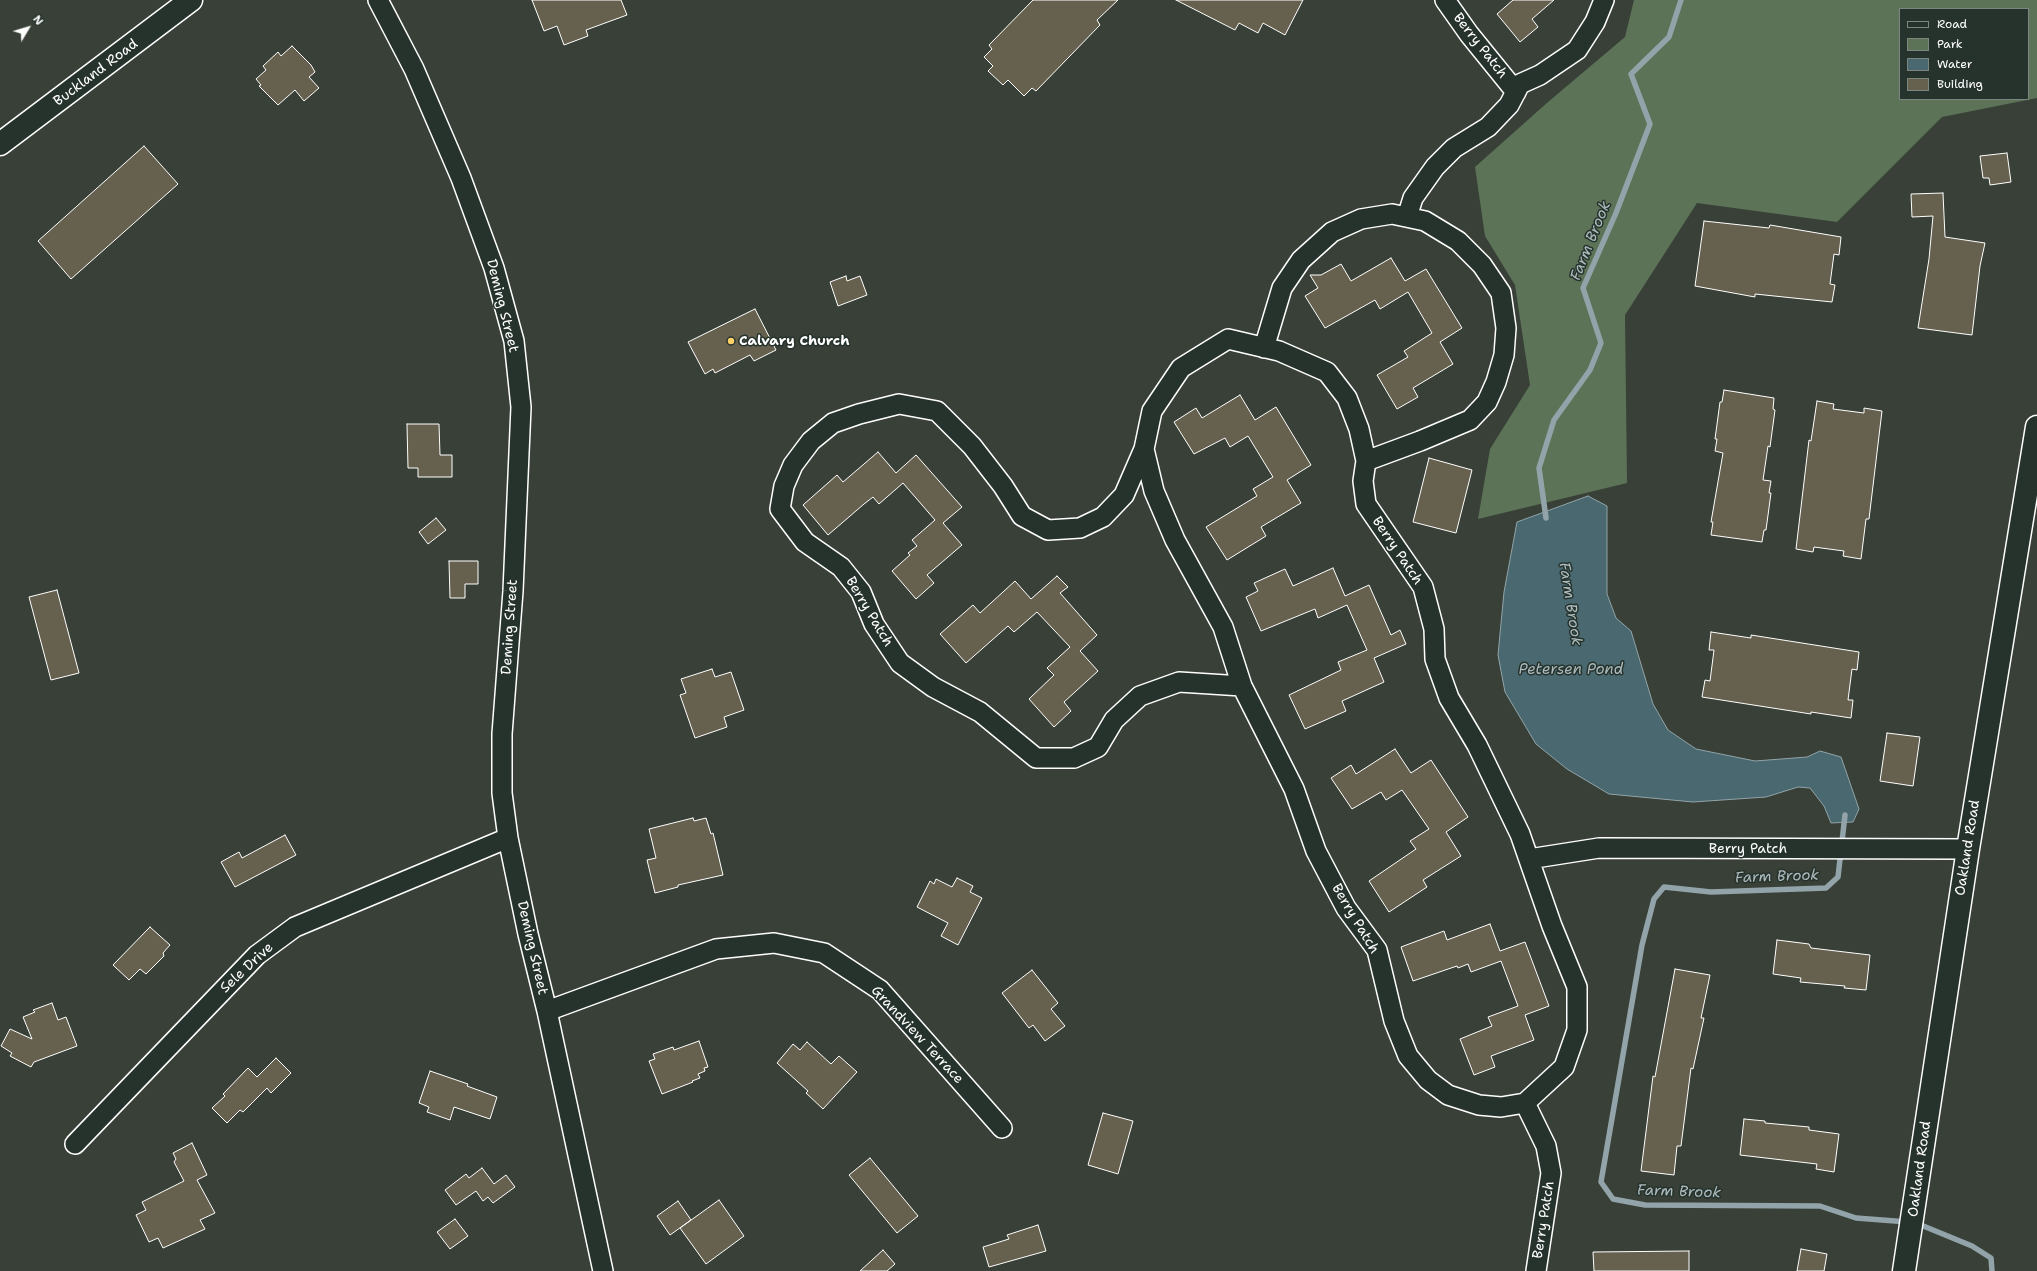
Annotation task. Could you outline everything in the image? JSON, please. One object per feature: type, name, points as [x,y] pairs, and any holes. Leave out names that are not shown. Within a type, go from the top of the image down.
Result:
[{"type":"main road","name":"Buckland Road","points":[[0,144],[191,0]]},
{"type":"main road","name":"Oakland Road","points":[[1904,1271],[1968,849],[2037,427]]},
{"type":"street","name":"Deming Street","points":[[378,0],[414,69],[461,178],[494,268],[514,341],[521,407],[513,592],[502,734],[502,793],[508,838],[528,934],[547,1011],[603,1271]]},
{"type":"street","name":"Berry Patch","points":[[1446,0],[1469,34],[1516,92]]},
{"type":"street","name":"Berry Patch","points":[[1407,217],[1413,198],[1435,167],[1454,148],[1488,128],[1509,105],[1520,84],[1540,75],[1577,50],[1595,22],[1604,0]]},
{"type":"street","points":[[1264,348],[1282,288],[1306,255],[1332,232],[1361,219],[1392,214],[1425,221],[1458,241],[1482,265],[1501,293],[1506,328],[1504,355],[1496,382],[1487,402],[1470,420],[1366,461]]},
{"type":"street","name":"Berry Patch","points":[[1144,450],[1154,491],[1175,540],[1223,627],[1242,686],[1294,789],[1316,851],[1346,908],[1377,950],[1394,1020],[1408,1056],[1428,1080],[1448,1095],[1479,1105],[1494,1107],[1525,1103],[1564,1067],[1577,1030],[1577,987],[1552,926],[1520,834],[1477,745],[1449,698],[1435,659],[1434,629],[1423,587],[1366,504],[1363,481],[1366,461],[1360,429],[1347,398],[1327,372],[1279,351],[1228,339],[1181,368],[1152,411],[1144,450],[1124,495],[1103,517],[1080,528],[1048,530],[1022,516],[1003,486],[972,446],[937,411],[900,404],[859,414],[833,423],[811,441],[793,465],[784,486],[780,509],[804,542],[841,567],[861,592],[874,624],[900,664],[933,687],[980,712],[1036,758],[1074,758],[1098,747],[1114,720],[1140,696],[1179,682],[1242,686]]},
{"type":"street","name":"Sele Drive","points":[[75,1144],[257,955],[294,927],[508,838]]},
{"type":"street","name":"Berry Patch","points":[[1529,859],[1599,848],[1968,849]]},
{"type":"street","name":"Grandview Terrace","points":[[547,1011],[716,949],[774,943],[824,953],[880,990],[1002,1128]]},
{"type":"street","name":"Berry Patch","points":[[1525,1103],[1546,1146],[1551,1173],[1536,1271]]},
{"type":"green space","points":[[1634,0],[2037,0],[2037,98],[2029,100],[2029,8],[1899,8],[1899,100],[2027,100],[1942,117],[1837,222],[1697,203],[1625,315],[1627,483],[1478,519],[1490,449],[1530,385],[1515,285],[1485,236],[1475,167],[1548,102],[1625,37]]},
{"type":"water","name":"Petersen Pond","points":[[1588,496],[1607,506],[1607,594],[1616,618],[1631,631],[1653,704],[1668,730],[1696,749],[1755,761],[1807,757],[1820,751],[1841,757],[1859,809],[1853,822],[1831,823],[1824,806],[1810,788],[1798,787],[1766,797],[1693,802],[1609,794],[1567,769],[1536,744],[1505,692],[1498,655],[1504,592],[1517,522]]},
{"type":"building","points":[[532,0],[621,0],[627,15],[586,30],[588,36],[564,45],[557,26],[544,31]]},
{"type":"building","points":[[1033,0],[1118,0],[1097,20],[1100,25],[1036,91],[1032,88],[1024,96],[1008,80],[1003,85],[988,71],[993,66],[984,57],[992,49],[989,45]]},
{"type":"building","points":[[1176,0],[1303,0],[1285,35],[1263,23],[1258,33],[1239,23],[1235,30]]},
{"type":"building","points":[[1513,0],[1554,0],[1532,19],[1538,27],[1520,42],[1497,14]]},
{"type":"building","points":[[292,46],[311,65],[315,72],[309,77],[319,88],[304,101],[295,90],[278,105],[259,86],[261,85],[256,79],[266,70],[263,66],[278,52],[281,56]]},
{"type":"building","points":[[144,146],[178,184],[71,279],[38,241]]},
{"type":"building","points":[[2007,153],[2011,182],[1990,185],[1989,178],[1983,178],[1980,156]]},
{"type":"building","points":[[1943,193],[1945,237],[1985,243],[1980,266],[1972,335],[1918,328],[1929,259],[1933,216],[1912,217],[1911,194]]},
{"type":"building","points":[[1704,221],[1769,228],[1770,225],[1841,237],[1839,255],[1834,254],[1830,284],[1835,285],[1832,302],[1755,294],[1755,297],[1695,286]]},
{"type":"building","points":[[1391,258],[1405,281],[1426,269],[1462,328],[1440,342],[1453,364],[1413,388],[1418,397],[1397,409],[1377,375],[1408,357],[1404,351],[1432,333],[1408,292],[1380,309],[1375,300],[1325,328],[1305,296],[1318,288],[1310,275],[1321,275],[1341,264],[1351,281]]},
{"type":"building","points":[[846,276],[847,281],[860,276],[867,295],[838,306],[830,282]]},
{"type":"building","name":"Calvary Church","points":[[755,309],[776,350],[754,361],[750,355],[715,373],[713,369],[705,374],[688,342]]},
{"type":"building","points":[[1724,390],[1774,398],[1773,409],[1775,410],[1770,447],[1768,446],[1763,480],[1771,481],[1769,493],[1771,493],[1766,530],[1764,530],[1762,542],[1711,535],[1713,522],[1711,522],[1723,453],[1715,451],[1717,439],[1715,439],[1720,402],[1722,402]]},
{"type":"building","points":[[1240,395],[1255,420],[1276,407],[1311,465],[1287,480],[1301,503],[1261,527],[1266,536],[1227,560],[1206,527],[1257,496],[1253,489],[1273,477],[1248,436],[1230,447],[1225,438],[1194,454],[1174,422],[1196,408],[1202,418]]},
{"type":"building","points":[[1817,401],[1834,404],[1833,409],[1864,413],[1864,408],[1882,411],[1869,519],[1866,519],[1861,559],[1843,556],[1844,551],[1814,547],[1813,552],[1796,549],[1809,440],[1811,441]]},
{"type":"building","points":[[407,424],[439,424],[440,455],[452,455],[452,477],[418,477],[418,468],[408,468]]},
{"type":"building","points":[[878,452],[896,473],[916,455],[962,507],[943,523],[962,545],[927,575],[934,583],[916,599],[892,571],[910,555],[908,553],[917,546],[912,540],[935,520],[903,483],[879,504],[873,497],[828,535],[803,505],[837,475],[843,482]]},
{"type":"building","points":[[1429,458],[1472,470],[1456,533],[1413,522]]},
{"type":"building","points":[[436,518],[446,530],[428,544],[419,532]]},
{"type":"building","points":[[449,561],[478,561],[478,584],[465,584],[465,598],[450,598]]},
{"type":"building","points":[[1333,568],[1345,596],[1369,585],[1391,635],[1400,630],[1406,644],[1374,658],[1384,682],[1342,701],[1346,711],[1305,729],[1289,695],[1341,670],[1338,662],[1367,650],[1347,605],[1318,618],[1315,609],[1261,631],[1246,597],[1258,591],[1254,583],[1285,569],[1293,586]]},
{"type":"building","points":[[1057,576],[1068,587],[1060,593],[1097,635],[1080,651],[1098,671],[1064,702],[1071,711],[1054,727],[1029,699],[1054,675],[1047,668],[1070,647],[1037,612],[1014,632],[1008,626],[966,663],[940,634],[973,605],[980,613],[1015,581],[1031,599]]},
{"type":"building","points":[[57,590],[79,673],[51,680],[29,597]]},
{"type":"building","points":[[1711,632],[1751,638],[1751,635],[1859,652],[1857,670],[1852,669],[1848,700],[1853,700],[1851,718],[1811,712],[1811,714],[1702,697],[1705,680],[1710,681],[1714,650],[1709,650]]},
{"type":"building","points":[[712,669],[715,677],[731,672],[744,710],[724,717],[727,727],[695,738],[680,695],[686,693],[681,679]]},
{"type":"building","points":[[1887,733],[1920,737],[1913,786],[1880,781]]},
{"type":"building","points":[[1395,749],[1411,773],[1431,760],[1468,817],[1446,832],[1461,856],[1423,880],[1427,887],[1389,912],[1369,881],[1416,849],[1410,841],[1429,829],[1402,790],[1386,800],[1381,792],[1352,809],[1331,778],[1351,765],[1356,774]]},
{"type":"building","points":[[693,818],[694,821],[706,818],[711,834],[713,833],[723,875],[678,885],[678,887],[655,893],[647,860],[656,858],[649,829]]},
{"type":"building","points":[[285,835],[296,855],[235,887],[221,862],[239,852],[242,858]]},
{"type":"building","points":[[957,878],[973,886],[970,892],[982,898],[958,945],[941,936],[948,923],[917,907],[930,881],[934,884],[936,879],[952,887]]},
{"type":"building","points":[[1490,924],[1500,951],[1525,942],[1549,1006],[1525,1015],[1534,1040],[1491,1056],[1495,1067],[1474,1075],[1460,1039],[1492,1026],[1488,1017],[1518,1006],[1501,961],[1471,972],[1468,964],[1458,968],[1457,966],[1413,981],[1401,947],[1444,931],[1447,940]]},
{"type":"building","points":[[150,927],[170,945],[163,953],[164,956],[146,974],[140,969],[129,980],[113,965]]},
{"type":"building","points":[[1777,940],[1809,944],[1811,948],[1870,955],[1866,990],[1844,988],[1845,986],[1800,982],[1801,978],[1773,974]]},
{"type":"building","points":[[1675,969],[1710,975],[1701,1018],[1704,1018],[1693,1069],[1691,1068],[1681,1146],[1677,1146],[1674,1175],[1641,1171],[1653,1076],[1655,1077]]},
{"type":"building","points":[[1032,970],[1058,1003],[1051,1009],[1065,1026],[1045,1041],[1033,1025],[1029,1028],[1002,993]]},
{"type":"building","points":[[52,1003],[58,1020],[66,1017],[77,1046],[34,1062],[31,1067],[10,1056],[12,1053],[1,1046],[10,1029],[32,1039],[23,1017],[35,1012],[33,1010]]},
{"type":"building","points":[[699,1041],[708,1067],[704,1068],[705,1071],[698,1074],[700,1078],[662,1094],[649,1061],[655,1059],[653,1054],[673,1047],[674,1050]]},
{"type":"building","points":[[807,1042],[831,1064],[839,1056],[857,1072],[823,1109],[806,1093],[808,1091],[777,1063],[793,1044],[800,1050]]},
{"type":"building","points":[[276,1058],[291,1073],[271,1093],[267,1088],[243,1112],[240,1110],[227,1123],[212,1108],[225,1096],[223,1094],[248,1068],[257,1077]]},
{"type":"building","points":[[430,1071],[468,1084],[467,1086],[497,1097],[490,1119],[454,1107],[450,1120],[427,1112],[429,1107],[419,1103]]},
{"type":"building","points":[[1103,1113],[1133,1121],[1118,1174],[1088,1165]]},
{"type":"building","points":[[1744,1119],[1765,1121],[1765,1123],[1809,1127],[1809,1130],[1839,1134],[1834,1172],[1816,1169],[1817,1164],[1740,1155]]},
{"type":"building","points":[[192,1143],[207,1175],[197,1180],[215,1213],[200,1220],[205,1229],[163,1248],[158,1238],[149,1242],[136,1215],[146,1210],[142,1202],[184,1181],[174,1162],[176,1159],[173,1153]]},
{"type":"building","points":[[870,1158],[918,1216],[897,1233],[849,1175]]},
{"type":"building","points":[[482,1168],[494,1184],[506,1175],[515,1187],[493,1203],[488,1197],[483,1201],[476,1191],[456,1205],[445,1190],[466,1174],[469,1178]]},
{"type":"building","points":[[719,1200],[744,1236],[706,1264],[680,1228]]},
{"type":"building","points":[[678,1201],[691,1220],[670,1235],[657,1216]]},
{"type":"building","points":[[455,1219],[468,1236],[450,1249],[437,1232]]},
{"type":"building","points":[[1038,1225],[1046,1251],[989,1267],[983,1247],[1009,1239],[1007,1235]]},
{"type":"building","points":[[1801,1249],[1827,1254],[1824,1271],[1797,1271]]},
{"type":"building","points":[[883,1250],[895,1264],[887,1271],[860,1271]]},
{"type":"building","points":[[1689,1251],[1689,1271],[1594,1271],[1593,1252]]},
{"type":"waterway","name":"Farm Brook","points":[[1546,518],[1539,468],[1554,420],[1590,370],[1601,343],[1583,288],[1616,213],[1650,124],[1631,74],[1669,37],[1681,0]]},
{"type":"waterway","name":"Farm Brook","points":[[1845,815],[1838,877],[1826,888],[1711,892],[1664,887],[1654,899],[1642,945],[1601,1182],[1613,1199],[1645,1205],[1820,1206],[1856,1218],[1908,1222]]},
{"type":"waterway","name":"Farm Brook","points":[[1916,1223],[1972,1246],[1991,1258],[1992,1271]]},
{"type":"place","name":"Calvary Church","points":[[731,341]]}]
